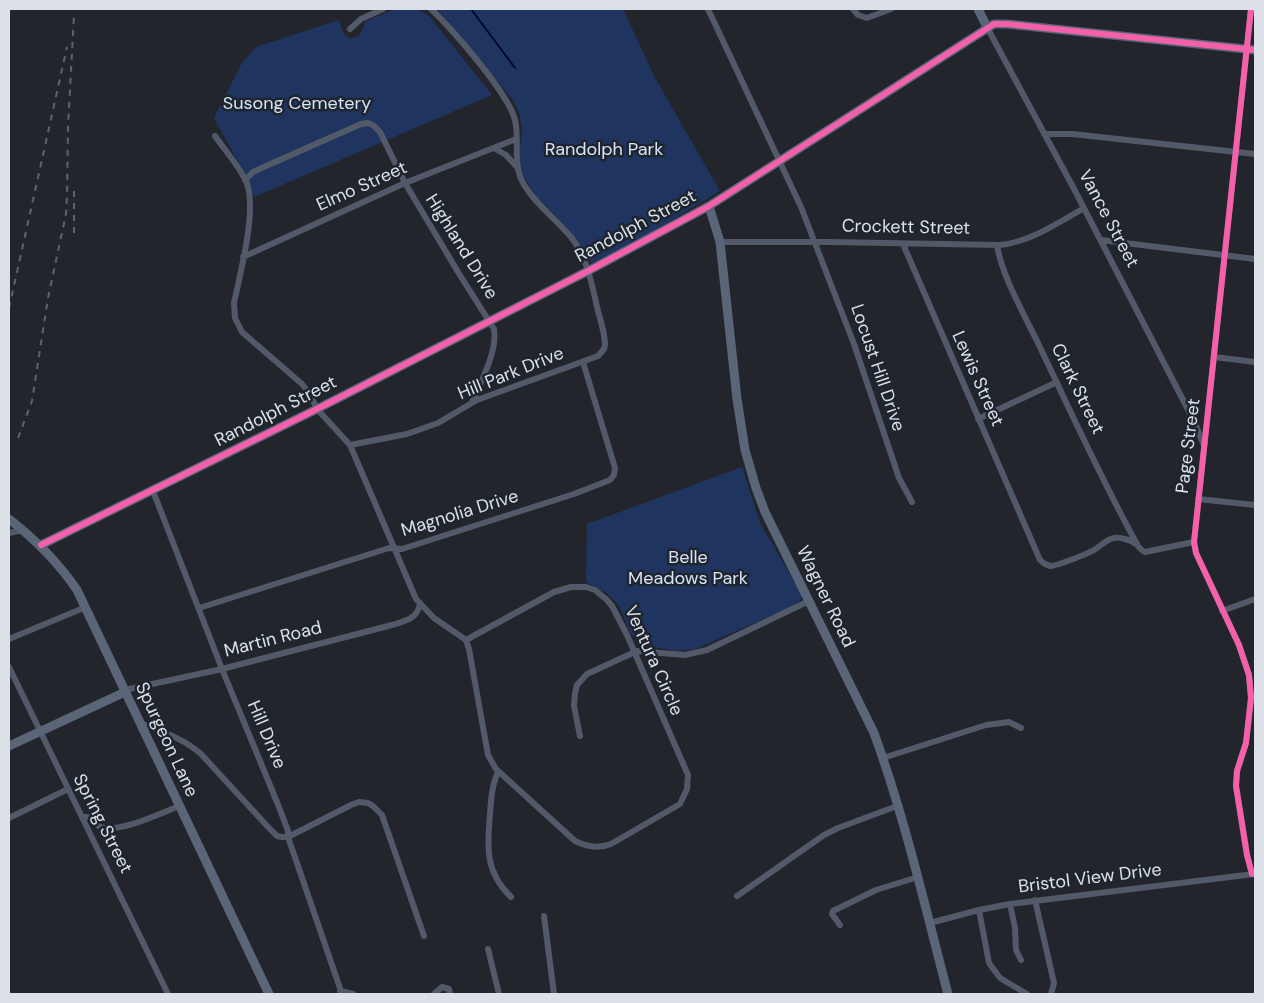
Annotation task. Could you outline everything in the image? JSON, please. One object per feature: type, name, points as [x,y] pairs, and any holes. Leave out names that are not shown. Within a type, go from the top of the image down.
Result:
[{"type":"street","points":[[350,30],[361,19],[383,9]]},
{"type":"street","points":[[431,9],[458,38],[506,99],[514,119],[517,167]]},
{"type":"street","name":"Locust Hill Drive","points":[[708,9],[801,207],[854,344],[899,478],[912,502]]},
{"type":"street","points":[[853,9],[858,16],[867,18],[890,9]]},
{"type":"street","name":"Vance Street","points":[[978,9],[1101,240],[1195,423],[1204,447]]},
{"type":"street","name":"Page Street","points":[[1251,9],[1251,49],[1224,255],[1194,542],[1196,553],[1245,662],[1250,686],[1251,698],[1246,744],[1236,778],[1245,849],[1254,874]]},
{"type":"street","name":"Randolph Street","points":[[40,545],[317,409],[588,271],[709,206],[994,24],[1251,49]]},
{"type":"street","name":"Highland Drive","points":[[245,180],[253,172],[361,124],[368,123],[377,128],[405,183],[458,272],[490,320],[495,334],[486,372],[472,402]]},
{"type":"street","points":[[1044,134],[1072,134],[1255,154]]},
{"type":"street","points":[[215,136],[245,180],[249,193],[249,214],[234,304],[238,325],[246,337],[302,384],[310,394],[317,409],[350,445],[410,586],[420,603],[434,618],[466,640]]},
{"type":"street","name":"Elmo Street","points":[[243,258],[405,183],[516,139]]},
{"type":"street","points":[[494,148],[506,155],[517,167]]},
{"type":"street","name":"Hill Park Drive","points":[[350,445],[407,434],[438,423],[472,402],[583,362],[601,353],[605,345],[586,263],[572,238],[524,185],[517,167]]},
{"type":"street","name":"Wagner Road","points":[[709,206],[720,242],[736,399],[749,465],[765,512],[874,733],[918,877],[948,994]]},
{"type":"street","name":"Crockett Street","points":[[720,242],[997,245],[1017,242],[1030,237],[1084,208]]},
{"type":"street","points":[[1101,240],[1255,259]]},
{"type":"street","name":"Lewis Street","points":[[903,244],[1040,560],[1049,566],[1053,566],[1095,550],[1112,538],[1125,539],[1136,544]]},
{"type":"street","name":"Clark Street","points":[[997,245],[1003,267],[1056,382],[1136,544]]},
{"type":"street","points":[[1214,357],[1255,362]]},
{"type":"street","name":"Magnolia Drive","points":[[199,608],[389,548],[402,549],[574,494],[610,480],[614,476],[615,468],[583,362]]},
{"type":"street","points":[[978,419],[1056,382]]},
{"type":"street","name":"Hill Drive","points":[[153,491],[222,668],[280,807],[288,831],[288,837],[341,992]]},
{"type":"street","points":[[1198,499],[1255,505]]},
{"type":"street","name":"Spurgeon Lane","points":[[9,519],[40,545],[64,570],[86,606],[269,994]]},
{"type":"street","points":[[9,532],[23,530]]},
{"type":"street","points":[[1136,544],[1142,550],[1150,552],[1194,542]]},
{"type":"street","name":"Ventura Circle","points":[[580,587],[595,590],[607,600],[627,635],[634,652],[687,771],[687,789],[680,804],[611,844],[602,847],[590,847],[575,841],[498,772],[488,755],[466,640],[554,592],[580,587]]},
{"type":"street","points":[[1222,611],[1255,599]]},
{"type":"street","points":[[580,736],[574,700],[577,685],[587,674],[642,650],[684,655],[699,652],[809,601]]},
{"type":"street","name":"Martin Road","points":[[125,692],[129,689],[222,668],[410,619],[417,613],[420,603]]},
{"type":"street","points":[[9,639],[86,606]]},
{"type":"street","name":"Spring Street","points":[[9,667],[168,994]]},
{"type":"street","points":[[9,746],[125,692]]},
{"type":"street","points":[[883,758],[986,725],[1008,722],[1021,728]]},
{"type":"street","points":[[140,723],[178,738],[190,745],[201,754],[269,828],[282,838],[288,837],[355,803],[368,803],[374,806],[382,815],[424,936]]},
{"type":"street","points":[[498,772],[493,787],[488,851],[494,876],[500,887],[510,897]]},
{"type":"street","points":[[9,818],[68,789]]},
{"type":"street","points":[[83,817],[90,817],[100,827],[115,828],[150,818],[179,806]]},
{"type":"street","points":[[737,896],[824,835],[897,806]]},
{"type":"street","name":"Bristol View Drive","points":[[930,923],[979,910],[1035,900],[1254,874]]},
{"type":"street","points":[[840,925],[832,914],[833,910],[876,890],[918,877]]},
{"type":"street","points":[[1035,900],[1054,983],[1051,994]]},
{"type":"street","points":[[1010,904],[1015,928],[1016,950],[1021,960]]},
{"type":"street","points":[[979,910],[989,963],[1000,978],[1027,994]]},
{"type":"street","points":[[544,916],[554,994]]},
{"type":"street","points":[[488,949],[499,994]]},
{"type":"street","points":[[434,994],[442,988],[448,989],[450,994]]},
{"type":"street","points":[[341,992],[353,994]]},
{"type":"green space","name":"Susong Cemetery","points":[[395,9],[417,9],[429,16],[492,95],[254,197],[243,171],[214,118],[242,63],[256,47],[339,20],[343,33],[350,39],[359,36],[366,21]]},
{"type":"green space","name":"Randolph Park","points":[[437,9],[623,9],[654,76],[720,191],[647,235],[593,263],[591,262],[570,231],[535,195],[522,174],[519,161],[522,127],[519,112],[513,100]]},
{"type":"green space","name":"Belle Meadows Park","points":[[742,467],[760,523],[802,595],[801,600],[789,608],[695,649],[675,651],[650,646],[637,640],[630,633],[620,607],[608,594],[586,582],[587,524]]},
{"type":"waterway","points":[[471,9],[515,68]]},
{"type":"railway","points":[[18,438],[32,401],[48,298],[66,214],[74,15]]},
{"type":"railway","points":[[9,308],[67,47]]},
{"type":"railway","points":[[74,191],[74,234]]},
{"type":"cycle path","points":[[1251,9],[1194,542],[1196,553],[1239,645],[1249,675],[1251,698],[1246,743],[1237,771],[1236,786],[1247,855],[1252,874]]},
{"type":"cycle path","points":[[41,545],[317,409],[588,271],[709,206],[994,24],[1255,50]]}]
